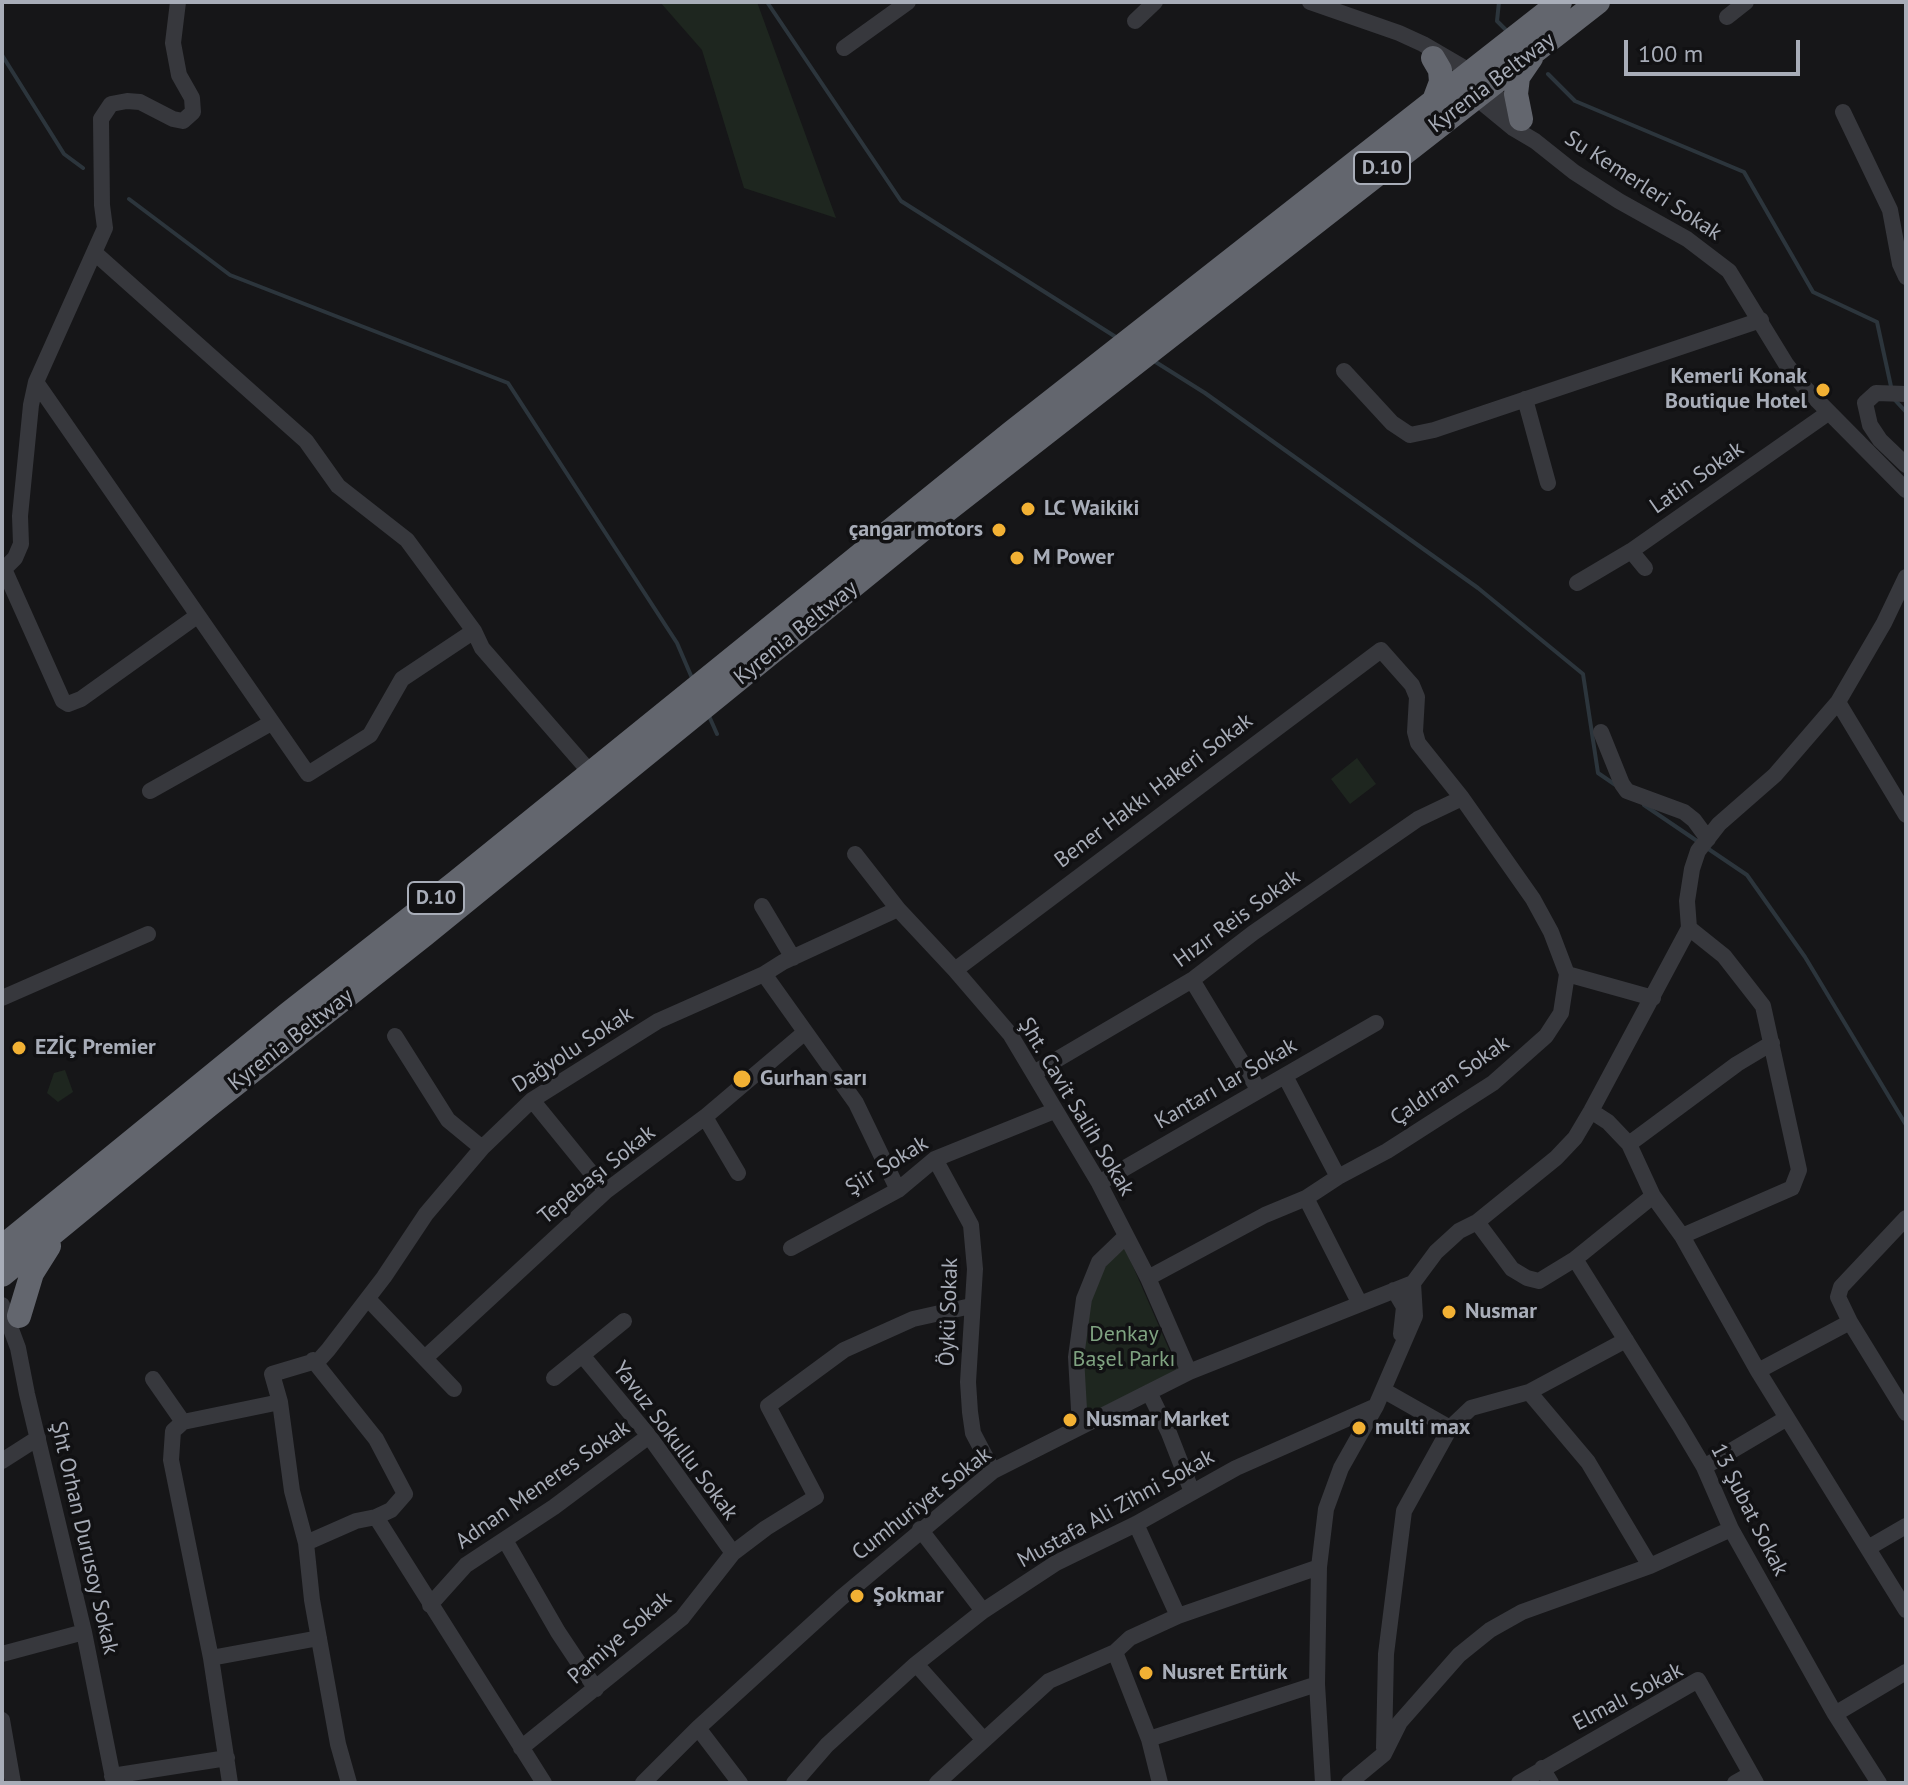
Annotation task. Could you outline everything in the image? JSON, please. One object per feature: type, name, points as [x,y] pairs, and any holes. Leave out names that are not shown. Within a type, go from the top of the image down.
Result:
[{"type":"highway","name":"Kyrenia Beltway","points":[[4,1260],[677,716],[927,526],[1108,371],[1473,84],[1560,2]]},
{"type":"highway","name":"Kyrenia Beltway","points":[[1163,327],[1435,98],[1473,84],[1537,49],[1598,2]]},
{"type":"highway","points":[[1521,119],[1516,94],[1518,77],[1537,49]]},
{"type":"highway","points":[[1428,51],[1440,70],[1441,82],[1435,98]]},
{"type":"highway","name":"Kyrenia Beltway","points":[[54,1219],[220,1068],[590,772],[677,716]]},
{"type":"highway","points":[[2,1220],[11,1225],[54,1219]]},
{"type":"highway","points":[[10,1310],[32,1273],[54,1219]]},
{"type":"street","points":[[178,2],[173,43],[179,75],[192,98],[193,112],[183,121],[140,102],[127,101],[111,104],[101,119],[105,228],[96,254],[36,382],[22,501],[21,544],[15,558],[3,570],[63,701],[68,704],[73,704],[197,616]]},
{"type":"street","points":[[844,48],[908,2]]},
{"type":"street","points":[[1135,21],[1155,2]]},
{"type":"street","points":[[1310,2],[1399,33],[1521,119],[1535,141]]},
{"type":"street","points":[[1727,17],[1746,2]]},
{"type":"street","points":[[1473,84],[1513,128],[1535,141]]},
{"type":"street","points":[[1843,112],[1890,210],[1900,264],[1906,277]]},
{"type":"street","name":"Su Kemerleri Sokak","points":[[1535,141],[1574,172],[1712,256],[1729,271],[1786,364],[1828,413],[1906,490]]},
{"type":"street","points":[[96,254],[306,441],[338,486],[407,540],[474,631],[482,648],[590,772]]},
{"type":"street","points":[[1344,371],[1392,423],[1410,435],[1434,430],[1761,320]]},
{"type":"street","points":[[36,382],[308,774],[370,735],[402,679],[474,631]]},
{"type":"street","points":[[1898,394],[1876,393],[1865,403],[1867,416],[1880,440],[1906,465]]},
{"type":"street","points":[[1525,399],[1548,483]]},
{"type":"street","name":"Latin Sokak","points":[[1577,583],[1631,551],[1828,413]]},
{"type":"street","points":[[1631,551],[1645,568]]},
{"type":"street","points":[[1323,1783],[1317,1684],[1319,1567],[1326,1509],[1341,1468],[1380,1398],[1415,1316],[1413,1283],[1436,1252],[1459,1231],[1477,1222],[1556,1158],[1575,1138],[1689,928],[1687,901],[1698,851],[1719,824],[1775,775],[1838,702],[1884,623],[1906,577]]},
{"type":"street","name":"Çaldıran Sokak","points":[[1148,1278],[1265,1215],[1306,1198],[1493,1083],[1546,1036],[1561,1013],[1567,974],[1551,932],[1533,899],[1462,798],[1418,743],[1415,732],[1417,697],[1412,685],[1381,650]]},
{"type":"street","name":"Bener Hakkı Hakeri Sokak","points":[[955,970],[1381,650]]},
{"type":"street","points":[[1838,702],[1906,815]]},
{"type":"street","points":[[150,791],[271,723]]},
{"type":"street","points":[[1601,732],[1627,791],[1684,812],[1708,839]]},
{"type":"street","name":"Hızır Reis Sokak","points":[[1034,1073],[1192,980],[1253,933],[1418,819],[1462,798]]},
{"type":"street","name":"Şht. Cavit Salih Sokak","points":[[855,854],[898,909],[1010,1034],[1099,1183],[1148,1278],[1189,1372]]},
{"type":"street","points":[[762,906],[793,958]]},
{"type":"street","name":"Dağyolu Sokak","points":[[280,1402],[272,1374],[319,1360],[368,1299],[426,1214],[482,1148],[532,1100],[658,1021],[898,909]]},
{"type":"street","points":[[1682,1236],[1792,1188],[1799,1170],[1763,1006],[1724,956],[1689,928]]},
{"type":"street","points":[[2,998],[148,934]]},
{"type":"street","points":[[764,974],[856,1103],[898,1190]]},
{"type":"street","points":[[1567,974],[1653,998]]},
{"type":"street","points":[[1192,980],[1258,1089]]},
{"type":"street","name":"Kantarı lar Sokak","points":[[1099,1183],[1376,1023]]},
{"type":"street","name":"Tepebaşı Sokak","points":[[425,1358],[606,1191],[705,1117],[804,1033]]},
{"type":"street","points":[[395,1036],[448,1120],[482,1148]]},
{"type":"street","points":[[1629,1144],[1737,1064],[1772,1043]]},
{"type":"street","points":[[1285,1076],[1338,1177]]},
{"type":"street","points":[[532,1100],[606,1191]]},
{"type":"street","name":"Şiir Sokak","points":[[791,1248],[898,1190],[935,1159],[1054,1111]]},
{"type":"street","points":[[1591,1111],[1608,1122],[1629,1144],[1653,1196],[1682,1236],[1758,1371],[1906,1610]]},
{"type":"street","points":[[705,1117],[738,1173]]},
{"type":"street","name":"Öykü Sokak","points":[[935,1159],[971,1225],[975,1269],[968,1382],[970,1412],[973,1433],[993,1471]]},
{"type":"street","points":[[1477,1222],[1512,1269],[1539,1281],[1575,1259],[1653,1196]]},
{"type":"street","points":[[1306,1198],[1360,1304]]},
{"type":"street","points":[[1905,1419],[1838,1297],[1841,1287],[1906,1218]]},
{"type":"street","points":[[1080,1427],[1076,1357],[1084,1299],[1099,1262],[1126,1236]]},
{"type":"street","name":"13 Şubat Sokak","points":[[1575,1259],[1704,1467],[1731,1529],[1835,1714],[1879,1783]]},
{"type":"street","name":"Şht Orhan Durusoy Sokak","points":[[4,1260],[10,1310],[84,1632],[113,1779]]},
{"type":"street","name":"Cumhuriyet Sokak","points":[[643,1783],[698,1728],[920,1529],[993,1471],[1189,1372],[1413,1283]]},
{"type":"street","points":[[1394,1290],[1404,1307],[1398,1356]]},
{"type":"street","points":[[368,1299],[454,1389]]},
{"type":"street","name":"Pamiye Sokak","points":[[521,1748],[682,1618],[733,1553],[816,1497],[768,1406],[844,1350],[913,1319],[971,1306]]},
{"type":"street","points":[[554,1378],[624,1321]]},
{"type":"street","points":[[1758,1371],[1850,1322]]},
{"type":"street","points":[[1384,1754],[1386,1654],[1404,1511],[1450,1428],[1471,1408],[1529,1392],[1626,1340]]},
{"type":"street","name":"Yavuz Sokullu Sokak","points":[[582,1355],[649,1436],[733,1553]]},
{"type":"street","points":[[306,1543],[356,1521],[391,1510],[405,1494],[376,1439],[313,1360]]},
{"type":"street","points":[[153,1379],[183,1422]]},
{"type":"street","points":[[1149,1392],[1192,1492]]},
{"type":"street","points":[[1529,1392],[1588,1462],[1650,1566]]},
{"type":"street","points":[[1380,1398],[1450,1428]]},
{"type":"street","name":"Mustafa Ali Zihni Sokak","points":[[794,1783],[827,1745],[916,1664],[983,1611],[1056,1563],[1136,1524],[1236,1468],[1318,1431],[1380,1398]]},
{"type":"street","points":[[230,1783],[211,1658],[171,1460],[173,1431],[183,1422],[280,1402],[292,1491],[306,1543],[312,1600],[338,1744],[349,1783]]},
{"type":"street","points":[[1704,1467],[1787,1418]]},
{"type":"street","points":[[1318,1431],[1334,1433],[1355,1444]]},
{"type":"street","name":"Adnan Meneres Sokak","points":[[430,1605],[466,1565],[554,1507],[649,1436]]},
{"type":"street","points":[[2,1461],[38,1438]]},
{"type":"street","points":[[376,1517],[544,1783]]},
{"type":"street","points":[[1136,1524],[1178,1616]]},
{"type":"street","points":[[1868,1548],[1906,1526]]},
{"type":"street","points":[[920,1529],[983,1611]]},
{"type":"street","points":[[1349,1783],[1384,1754],[1400,1722],[1459,1655],[1490,1630],[1522,1612],[1650,1566],[1731,1529]]},
{"type":"street","points":[[505,1540],[558,1632],[596,1689]]},
{"type":"street","points":[[938,1783],[1049,1681],[1115,1652],[1130,1638],[1178,1616],[1319,1567]]},
{"type":"street","points":[[2,1654],[84,1632]]},
{"type":"street","points":[[211,1658],[319,1638]]},
{"type":"street","points":[[1115,1652],[1149,1739],[1160,1783]]},
{"type":"street","points":[[916,1664],[983,1739]]},
{"type":"street","points":[[1835,1714],[1906,1672]]},
{"type":"street","name":"Elmalı Sokak","points":[[1519,1783],[1698,1680],[1754,1778]]},
{"type":"street","points":[[1149,1739],[1317,1684]]},
{"type":"street","points":[[2,1720],[13,1783]]},
{"type":"street","points":[[698,1728],[740,1783]]},
{"type":"street","points":[[113,1779],[227,1758]]},
{"type":"street","points":[[1542,1768],[1551,1783]]},
{"type":"street","points":[[1735,1783],[1754,1778]]},
{"type":"green space","points":[[660,2],[757,2],[836,218],[744,188],[702,50]]},
{"type":"green space","points":[[1357,758],[1376,784],[1350,804],[1331,779]]},
{"type":"green space","points":[[65,1070],[73,1092],[58,1102],[47,1093],[54,1073]]},
{"type":"green space","name":"Denkay Başel Parkı","points":[[1125,1248],[1178,1370],[1085,1416],[1081,1364],[1094,1282],[1111,1259]]},
{"type":"waterway","points":[[767,2],[901,201],[1119,339]]},
{"type":"waterway","points":[[1499,2],[1497,21],[1507,31]]},
{"type":"waterway","points":[[2,55],[64,154],[83,168]]},
{"type":"waterway","points":[[1548,74],[1575,101],[1744,172],[1813,292],[1877,322],[1892,391]]},
{"type":"waterway","points":[[129,199],[230,275],[508,383],[677,643],[692,678]]},
{"type":"waterway","points":[[1154,361],[1205,393],[1478,588],[1583,674],[1598,773],[1617,786]]},
{"type":"waterway","points":[[1894,399],[1906,412]]},
{"type":"waterway","points":[[709,716],[717,734]]},
{"type":"waterway","points":[[1644,805],[1700,843]]},
{"type":"waterway","points":[[1707,848],[1747,875],[1805,957],[1906,1125]]},
{"type":"place","name":"Kemerli Konak Boutique Hotel","points":[[1823,390]]},
{"type":"place","name":"LC Waikiki","points":[[1028,509]]},
{"type":"place","name":"çangar motors","points":[[999,530]]},
{"type":"place","name":"M Power","points":[[1017,558]]},
{"type":"place","name":"EZİÇ Premier","points":[[19,1048]]},
{"type":"place","name":"Gurhan sarı","points":[[742,1079]]},
{"type":"place","name":"Nusmar","points":[[1449,1312]]},
{"type":"place","name":"Nusmar Market","points":[[1070,1420]]},
{"type":"place","name":"multi max","points":[[1359,1428]]},
{"type":"place","name":"Şokmar","points":[[857,1596]]},
{"type":"place","name":"Nusret Ertürk","points":[[1146,1673]]}]
